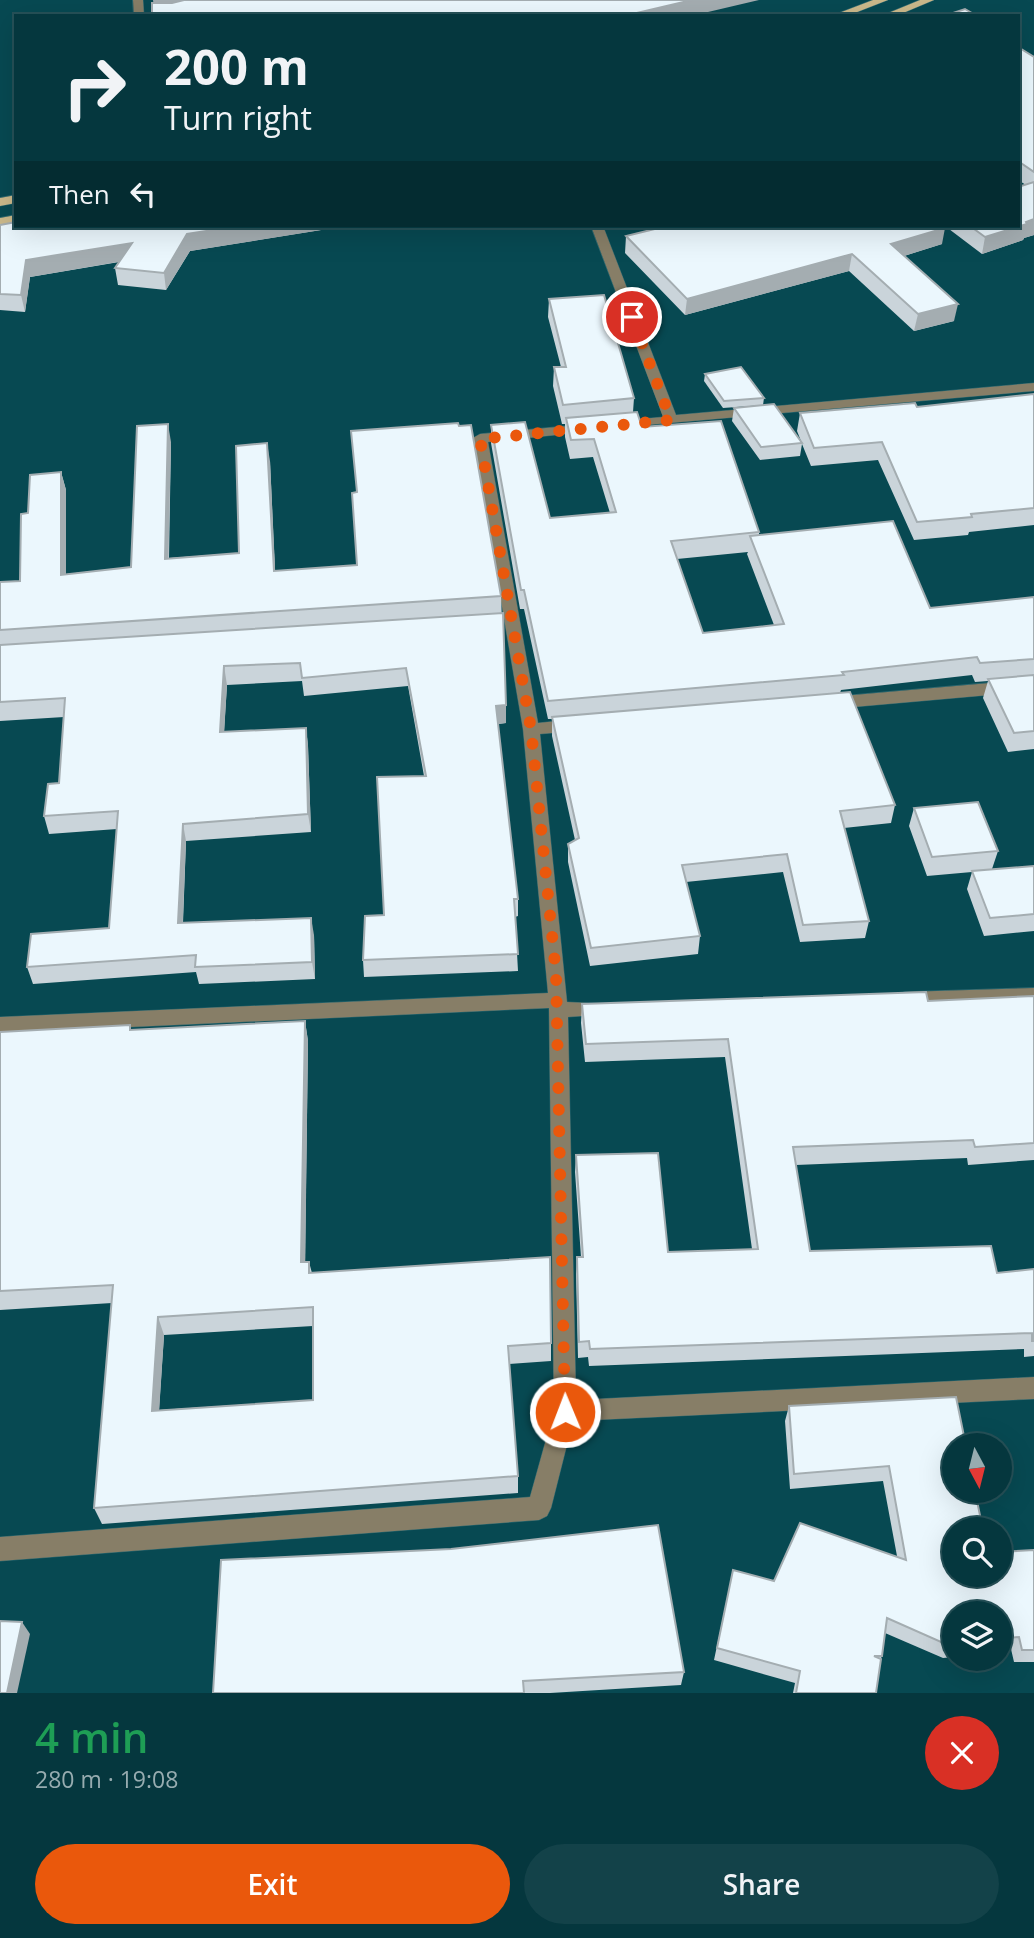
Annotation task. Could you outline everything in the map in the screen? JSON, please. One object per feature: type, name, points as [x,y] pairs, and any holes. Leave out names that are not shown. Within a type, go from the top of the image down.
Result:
[{"type":"main road","points":[[842,14],[883,0]]},
{"type":"main road","points":[[891,14],[929,0]]},
{"type":"street","points":[[598,228],[671,420]]},
{"type":"street","points":[[0,1549],[539,1507],[565,1412],[558,1005],[531,729],[504,622],[480,439],[1034,387]]},
{"type":"street","points":[[816,704],[1034,685]]},
{"type":"street","points":[[531,729],[599,723]]},
{"type":"street","points":[[884,1000],[1034,996]]},
{"type":"street","points":[[0,1026],[558,1005],[625,1008]]},
{"type":"street","points":[[565,1412],[1034,1388]]},
{"type":"building","points":[[184,0],[692,0],[632,14],[152,14],[152,3]]},
{"type":"building","points":[[965,9],[974,14],[950,14]]},
{"type":"building","points":[[1020,48],[1034,57],[1034,172],[1020,162]]},
{"type":"building","points":[[1034,182],[1034,219],[1020,226],[1020,186]]},
{"type":"building","points":[[14,222],[14,228],[226,228],[187,234],[164,273],[115,268],[132,243],[26,260],[21,295],[0,294],[0,225]]},
{"type":"building","points":[[659,228],[945,228],[891,244],[958,304],[918,314],[852,254],[687,299],[626,236]]},
{"type":"building","points":[[973,228],[1014,228],[985,237]]},
{"type":"building","points":[[604,295],[634,398],[563,405],[554,367],[566,367],[549,299]]},
{"type":"building","points":[[741,367],[764,398],[724,401],[705,374]]},
{"type":"building","points":[[1034,394],[1034,508],[917,522],[882,442],[814,448],[800,413],[915,403],[917,407]]},
{"type":"building","points":[[774,404],[802,443],[761,447],[734,408]]},
{"type":"building","points":[[637,412],[642,427],[721,421],[759,532],[671,541],[703,633],[784,624],[750,536],[893,521],[930,608],[1034,597],[1034,659],[980,663],[977,657],[842,672],[844,675],[548,701],[524,590],[521,590],[491,425],[525,422],[550,518],[616,512],[594,439],[571,440],[566,418]]},
{"type":"building","points":[[458,423],[459,426],[471,425],[501,596],[0,630],[0,582],[20,581],[21,514],[28,513],[30,475],[61,472],[61,575],[131,567],[137,426],[168,424],[165,559],[239,553],[236,446],[267,443],[274,571],[357,565],[352,493],[357,492],[351,431]]},
{"type":"building","points":[[503,613],[506,705],[496,706],[518,899],[514,899],[518,954],[363,960],[365,916],[384,915],[377,777],[426,776],[406,668],[302,678],[300,663],[224,666],[220,732],[306,728],[308,814],[183,824],[178,923],[311,918],[312,962],[195,967],[196,955],[27,967],[31,934],[109,928],[118,811],[44,816],[48,784],[59,783],[65,698],[0,702],[0,645]]},
{"type":"building","points":[[1034,675],[1034,731],[1014,733],[988,679]]},
{"type":"building","points":[[850,692],[895,805],[840,811],[869,921],[803,925],[787,854],[682,865],[700,936],[591,948],[568,844],[579,838],[552,717]]},
{"type":"building","points":[[978,802],[998,851],[932,857],[914,808]]},
{"type":"building","points":[[1034,866],[1034,914],[990,918],[972,871]]},
{"type":"building","points":[[926,992],[928,1001],[1034,996],[1034,1143],[975,1147],[973,1140],[793,1147],[810,1251],[991,1246],[997,1273],[1034,1269],[1034,1341],[1032,1333],[590,1349],[589,1341],[579,1342],[577,1257],[583,1257],[576,1155],[658,1153],[668,1252],[758,1249],[728,1039],[586,1044],[582,1004]]},
{"type":"building","points":[[305,1021],[301,1262],[309,1262],[309,1273],[550,1257],[551,1343],[508,1346],[518,1476],[94,1508],[113,1285],[0,1291],[0,1032],[130,1025],[130,1030]],"holes":[[[313,1307],[313,1400],[152,1411],[158,1317]]]},
{"type":"building","points":[[956,1397],[963,1433],[942,1433],[942,1503],[977,1503],[980,1517],[942,1517],[942,1587],[1012,1587],[1012,1551],[1034,1550],[1034,1650],[1022,1650],[1019,1637],[1012,1638],[1012,1601],[942,1601],[942,1642],[887,1618],[882,1656],[874,1656],[881,1659],[876,1693],[796,1693],[800,1671],[717,1648],[733,1570],[774,1581],[800,1523],[906,1560],[889,1466],[794,1474],[789,1406]]},
{"type":"building","points":[[658,1525],[684,1672],[523,1681],[524,1693],[213,1693],[221,1560],[451,1549]]},
{"type":"building","points":[[0,1621],[22,1622],[7,1693],[0,1693]]},
{"type":"route","points":[[565,1412],[556,974],[531,729],[480,439],[671,420],[632,317]]}]
